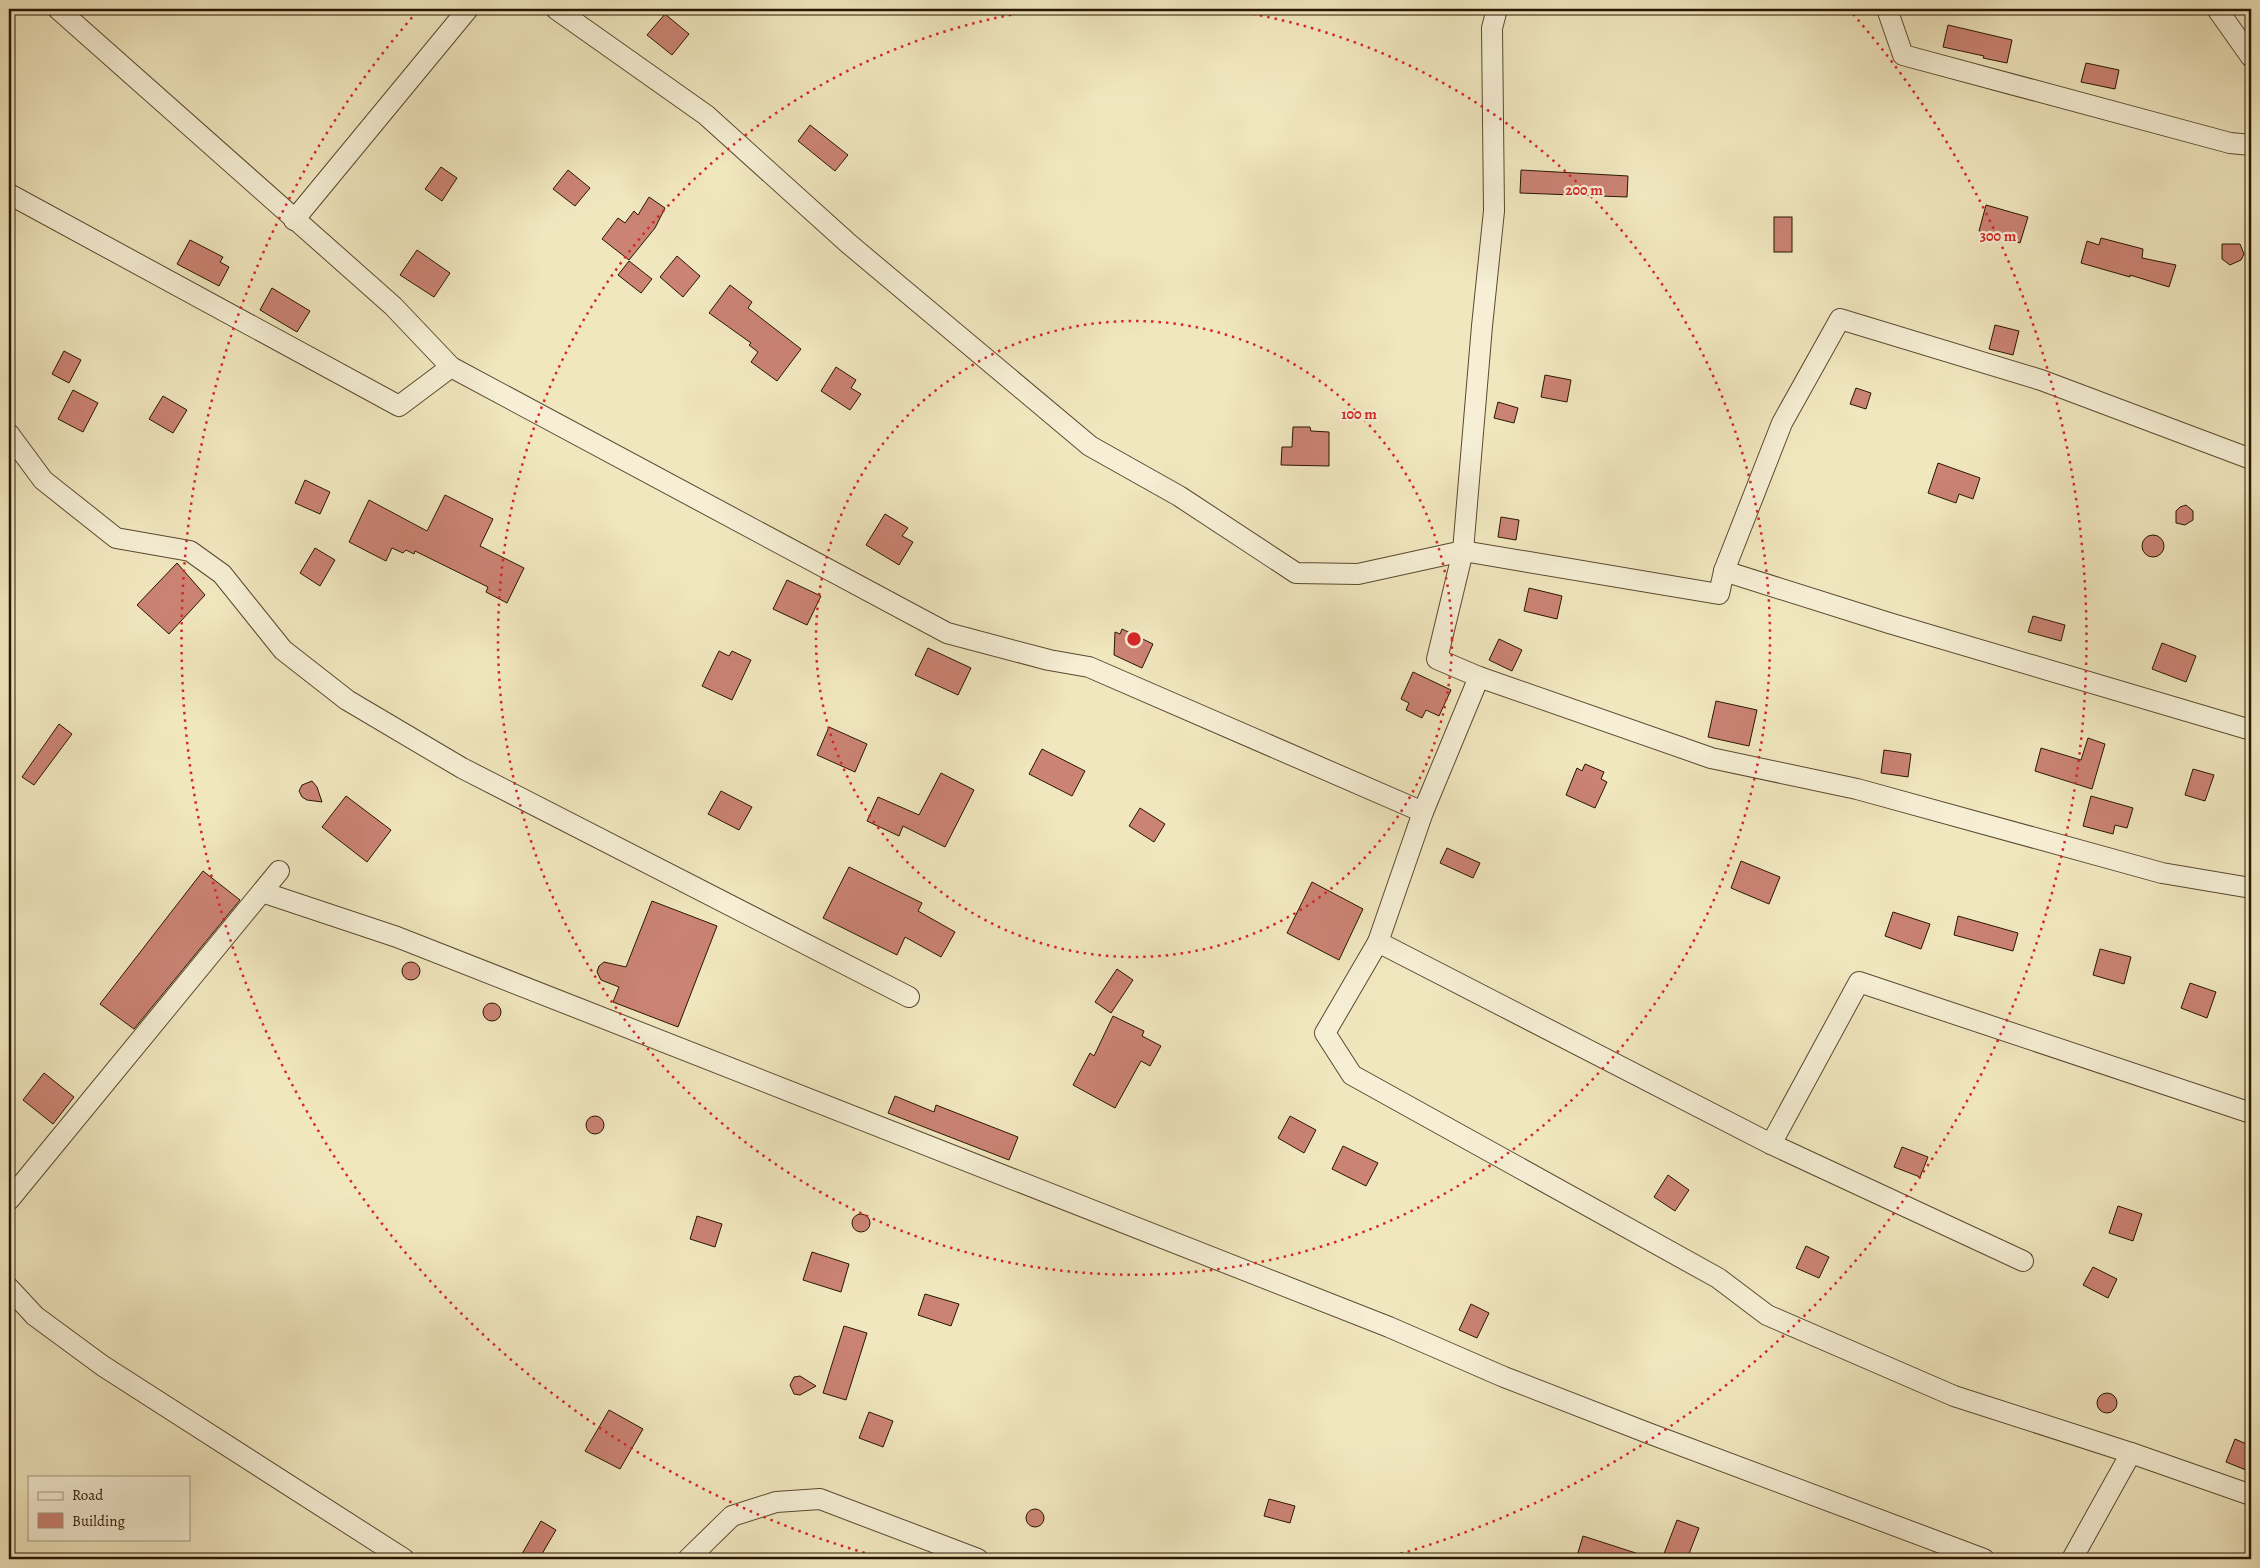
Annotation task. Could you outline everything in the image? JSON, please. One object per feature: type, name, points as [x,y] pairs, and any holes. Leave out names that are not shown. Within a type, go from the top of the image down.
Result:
[{"type":"street","points":[[58,9],[393,306],[451,366],[947,633],[1049,660],[1089,667],[1423,812]]},
{"type":"street","points":[[294,220],[468,9]]},
{"type":"street","points":[[556,9],[706,115],[849,244],[1090,446],[1179,496],[1296,573],[1358,574],[1463,551],[1719,594],[1724,571],[1782,423],[1840,319],[2041,380],[2251,459]]},
{"type":"street","points":[[1497,9],[1492,28],[1494,212],[1482,326],[1463,551],[1437,659],[1478,677],[1711,758],[1857,789],[2162,873],[2251,888]]},
{"type":"street","points":[[1887,9],[1903,55],[2230,144],[2251,145]]},
{"type":"street","points":[[2217,9],[2251,57]]},
{"type":"street","points":[[9,194],[399,406],[451,366]]},
{"type":"street","points":[[9,434],[43,480],[116,538],[190,552],[222,574],[283,650],[347,700],[462,768],[909,997]]},
{"type":"street","points":[[1724,571],[1898,626],[2251,730]]},
{"type":"street","points":[[1478,677],[1423,812],[1378,942],[1325,1033],[1352,1075],[1718,1278],[1767,1315],[1954,1396],[2131,1452],[2251,1495]]},
{"type":"street","points":[[9,1200],[279,871]]},
{"type":"street","points":[[262,892],[396,937],[508,980],[1389,1327],[1504,1377],[1984,1559]]},
{"type":"street","points":[[1378,942],[1771,1144],[2023,1260]]},
{"type":"street","points":[[1771,1144],[1859,982],[2251,1113]]},
{"type":"street","points":[[9,1288],[35,1316],[104,1366],[404,1559]]},
{"type":"street","points":[[2072,1559],[2131,1452]]},
{"type":"street","points":[[688,1559],[732,1516],[776,1502],[820,1499],[978,1559]]},
{"type":"building","points":[[665,14],[689,34],[672,55],[647,35]]},
{"type":"building","points":[[1948,25],[2012,40],[2007,63],[1943,47]]},
{"type":"building","points":[[2086,63],[2119,70],[2115,89],[2081,82]]},
{"type":"building","points":[[810,125],[848,155],[835,171],[798,141]]},
{"type":"building","points":[[441,167],[457,178],[442,201],[425,189]]},
{"type":"building","points":[[568,170],[590,188],[575,206],[553,189]]},
{"type":"building","points":[[1521,170],[1628,176],[1627,197],[1520,193]]},
{"type":"building","points":[[649,197],[665,208],[655,228],[629,260],[602,239],[618,218],[625,223],[634,211],[638,215]]},
{"type":"building","points":[[1986,205],[2028,217],[2020,243],[1979,231]]},
{"type":"building","points":[[1774,217],[1792,217],[1792,252],[1774,252]]},
{"type":"building","points":[[2101,238],[2143,249],[2142,258],[2176,265],[2169,287],[2081,263],[2087,241],[2099,245]]},
{"type":"building","points":[[190,240],[223,257],[220,262],[229,267],[219,286],[177,264]]},
{"type":"building","points":[[2222,244],[2240,244],[2244,254],[2241,260],[2230,265],[2222,259]]},
{"type":"building","points":[[417,250],[450,273],[434,297],[400,275]]},
{"type":"building","points":[[677,256],[700,276],[683,297],[660,277]]},
{"type":"building","points":[[629,261],[652,279],[641,293],[618,275]]},
{"type":"building","points":[[730,285],[752,302],[748,308],[801,349],[777,381],[751,362],[758,352],[749,345],[751,343],[709,313]]},
{"type":"building","points":[[272,288],[310,311],[297,332],[260,310]]},
{"type":"building","points":[[1995,325],[2019,331],[2013,355],[1989,349]]},
{"type":"building","points":[[64,351],[81,360],[69,383],[52,374]]},
{"type":"building","points":[[836,367],[856,380],[851,388],[861,394],[850,410],[821,391]]},
{"type":"building","points":[[1545,375],[1571,380],[1567,402],[1541,397]]},
{"type":"building","points":[[1856,388],[1871,393],[1866,409],[1850,404]]},
{"type":"building","points":[[73,390],[98,403],[83,432],[58,419]]},
{"type":"building","points":[[163,396],[187,410],[173,433],[149,419]]},
{"type":"building","points":[[1498,402],[1518,408],[1514,423],[1494,418]]},
{"type":"building","points":[[1293,427],[1310,427],[1311,431],[1329,432],[1329,466],[1281,465],[1282,447],[1292,447]]},
{"type":"building","points":[[1938,463],[1980,478],[1973,499],[1959,494],[1956,503],[1928,493]]},
{"type":"building","points":[[305,480],[330,492],[320,514],[295,503]]},
{"type":"building","points":[[445,495],[493,519],[480,546],[524,568],[507,603],[486,592],[488,587],[415,551],[414,554],[406,550],[403,553],[392,548],[386,561],[349,542],[369,500],[427,531]]},
{"type":"building","points":[[2186,505],[2193,511],[2193,520],[2185,525],[2176,523],[2176,511]]},
{"type":"building","points":[[885,514],[908,528],[902,536],[913,542],[899,565],[866,545]]},
{"type":"building","points":[[1501,517],[1519,520],[1516,540],[1498,537]]},
{"type":"building","points":[[2153,535],[2161,538],[2164,546],[2161,554],[2153,557],[2145,554],[2142,546],[2145,538]]},
{"type":"building","points":[[315,548],[335,560],[320,586],[300,573]]},
{"type":"building","points":[[177,563],[205,595],[169,634],[137,605]]},
{"type":"building","points":[[787,580],[821,596],[807,625],[773,609]]},
{"type":"building","points":[[1529,588],[1562,596],[1557,619],[1524,611]]},
{"type":"building","points":[[2033,616],[2065,625],[2061,641],[2028,632]]},
{"type":"building","points":[[1122,629],[1153,644],[1142,668],[1114,655],[1115,632],[1120,634]]},
{"type":"building","points":[[1499,639],[1522,650],[1512,671],[1489,660]]},
{"type":"building","points":[[2162,643],[2196,656],[2186,682],[2152,669]]},
{"type":"building","points":[[928,648],[971,668],[958,695],[915,675]]},
{"type":"building","points":[[719,651],[729,656],[732,651],[751,660],[732,700],[702,686]]},
{"type":"building","points":[[1413,672],[1451,690],[1439,716],[1426,710],[1422,718],[1406,710],[1409,703],[1401,699]]},
{"type":"building","points":[[1716,701],[1757,710],[1749,746],[1708,737]]},
{"type":"building","points":[[59,724],[72,734],[34,785],[22,777]]},
{"type":"building","points":[[829,727],[867,744],[855,772],[817,755]]},
{"type":"building","points":[[2088,738],[2105,744],[2092,789],[2035,771],[2041,748],[2081,760]]},
{"type":"building","points":[[1042,749],[1085,771],[1072,796],[1029,774]]},
{"type":"building","points":[[1884,750],[1911,754],[1908,777],[1881,773]]},
{"type":"building","points":[[1585,764],[1604,772],[1601,779],[1607,782],[1595,808],[1566,795],[1577,768],[1582,771]]},
{"type":"building","points":[[2193,769],[2214,775],[2205,801],[2185,795]]},
{"type":"building","points":[[941,773],[974,790],[945,847],[903,826],[899,836],[867,821],[878,797],[919,815]]},
{"type":"building","points":[[312,781],[317,787],[322,802],[307,800],[302,797],[299,791],[302,785]]},
{"type":"building","points":[[721,791],[752,807],[739,830],[708,814]]},
{"type":"building","points":[[346,796],[391,830],[367,862],[322,827]]},
{"type":"building","points":[[2091,796],[2133,808],[2127,828],[2115,825],[2113,834],[2083,826]]},
{"type":"building","points":[[1140,808],[1165,824],[1154,842],[1129,826]]},
{"type":"building","points":[[1447,848],[1480,863],[1473,878],[1440,863]]},
{"type":"building","points":[[1741,861],[1780,877],[1769,904],[1731,888]]},
{"type":"building","points":[[849,867],[922,903],[918,911],[955,932],[941,957],[905,937],[897,955],[823,918]]},
{"type":"building","points":[[203,871],[240,900],[134,1029],[100,1004]]},
{"type":"building","points":[[1312,882],[1363,909],[1339,960],[1287,933]]},
{"type":"building","points":[[652,901],[717,926],[678,1027],[613,1002],[619,987],[601,980],[597,972],[599,966],[604,962],[626,967]]},
{"type":"building","points":[[1893,912],[1930,924],[1921,949],[1885,936]]},
{"type":"building","points":[[1958,916],[2018,933],[2013,951],[1954,935]]},
{"type":"building","points":[[2100,949],[2131,957],[2124,984],[2093,975]]},
{"type":"building","points":[[407,962],[415,962],[420,967],[418,978],[407,980],[402,975],[402,967]]},
{"type":"building","points":[[1117,969],[1133,980],[1111,1013],[1095,1002]]},
{"type":"building","points":[[2190,983],[2216,992],[2207,1018],[2181,1008]]},
{"type":"building","points":[[488,1003],[496,1003],[501,1008],[499,1019],[488,1021],[483,1016],[483,1008]]},
{"type":"building","points":[[1113,1016],[1144,1031],[1142,1036],[1161,1046],[1150,1066],[1141,1061],[1115,1108],[1073,1085],[1090,1053],[1094,1056]]},
{"type":"building","points":[[44,1073],[74,1097],[53,1124],[23,1100]]},
{"type":"building","points":[[895,1096],[934,1112],[936,1105],[1018,1137],[1009,1160],[888,1113]]},
{"type":"building","points":[[591,1116],[599,1116],[604,1121],[602,1132],[591,1134],[586,1129],[586,1121]]},
{"type":"building","points":[[1290,1116],[1316,1130],[1304,1153],[1278,1138]]},
{"type":"building","points":[[1343,1146],[1378,1163],[1366,1186],[1332,1169]]},
{"type":"building","points":[[1902,1147],[1928,1157],[1920,1177],[1894,1167]]},
{"type":"building","points":[[1668,1175],[1689,1190],[1675,1211],[1654,1197]]},
{"type":"building","points":[[2118,1206],[2142,1214],[2133,1241],[2109,1233]]},
{"type":"building","points":[[857,1214],[865,1214],[870,1219],[868,1230],[857,1232],[852,1227],[852,1219]]},
{"type":"building","points":[[697,1216],[722,1224],[715,1247],[690,1239]]},
{"type":"building","points":[[1806,1246],[1829,1257],[1819,1278],[1796,1268]]},
{"type":"building","points":[[812,1252],[849,1264],[841,1292],[803,1280]]},
{"type":"building","points":[[2093,1267],[2117,1279],[2108,1298],[2083,1285]]},
{"type":"building","points":[[925,1294],[959,1304],[951,1326],[918,1315]]},
{"type":"building","points":[[1471,1304],[1489,1313],[1477,1338],[1459,1330]]},
{"type":"building","points":[[844,1326],[867,1333],[846,1400],[823,1393]]},
{"type":"building","points":[[800,1376],[816,1386],[800,1395],[794,1394],[790,1385],[794,1377]]},
{"type":"building","points":[[2107,1393],[2114,1396],[2117,1403],[2114,1410],[2107,1413],[2100,1410],[2097,1403],[2100,1396]]},
{"type":"building","points":[[609,1410],[643,1429],[620,1469],[585,1451]]},
{"type":"building","points":[[869,1412],[893,1421],[883,1447],[859,1438]]},
{"type":"building","points":[[2235,1439],[2251,1446],[2251,1472],[2226,1462]]},
{"type":"building","points":[[1269,1499],[1295,1506],[1290,1523],[1264,1516]]},
{"type":"building","points":[[1031,1509],[1039,1509],[1044,1514],[1042,1525],[1031,1527],[1026,1522],[1026,1514]]},
{"type":"building","points":[[1677,1520],[1699,1528],[1687,1559],[1662,1559]]},
{"type":"building","points":[[541,1521],[556,1530],[539,1559],[519,1559]]},
{"type":"building","points":[[1583,1536],[1645,1556],[1644,1559],[1576,1559]]}]
